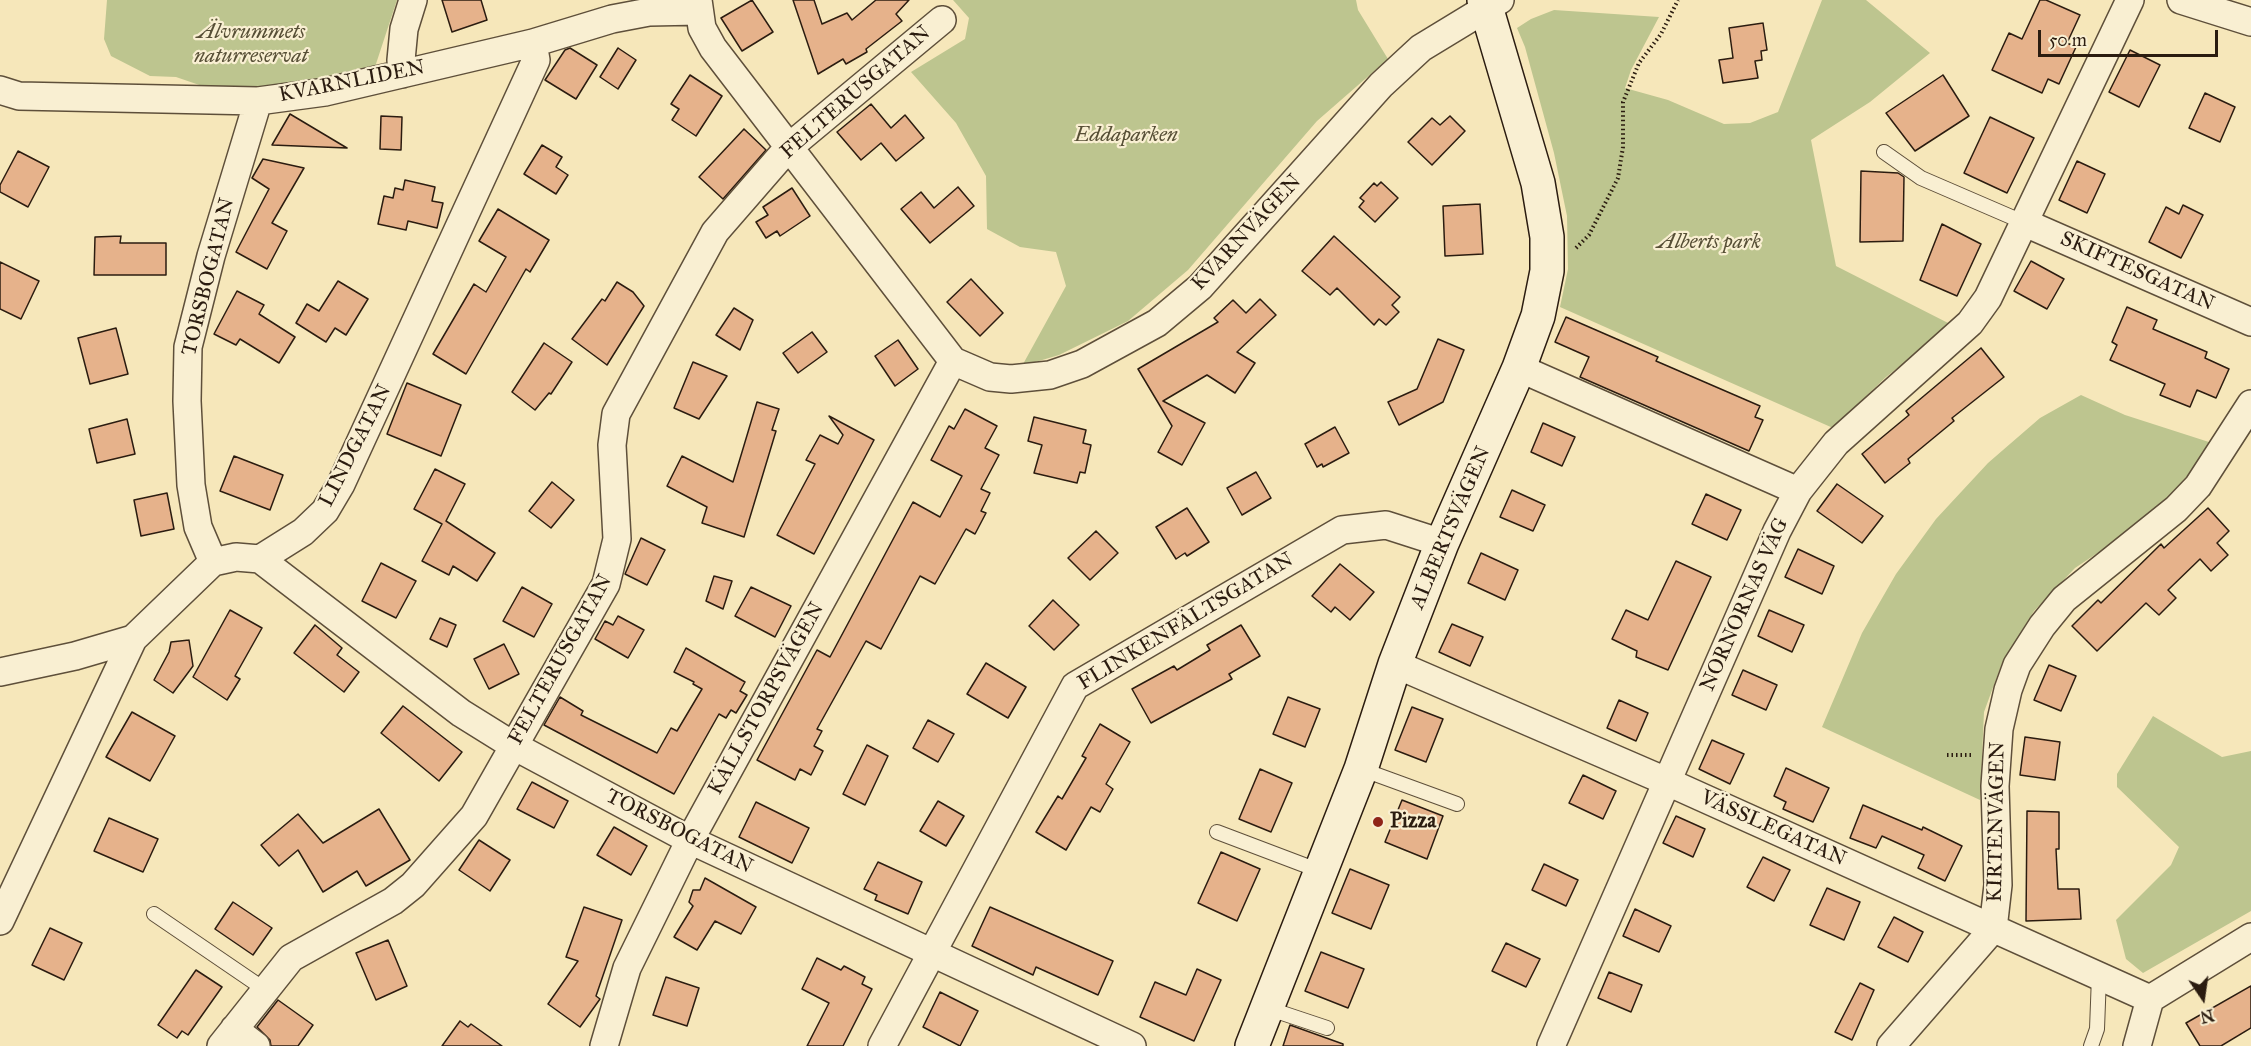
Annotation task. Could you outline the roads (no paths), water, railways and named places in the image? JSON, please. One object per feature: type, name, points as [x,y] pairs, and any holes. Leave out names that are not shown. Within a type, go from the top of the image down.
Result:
[{"type":"street","points":[[402,74],[400,60],[404,29],[413,0]]},
{"type":"street","name":"NORNORNAS VÄG","points":[[1551,1046],[1777,531],[1798,491],[1836,443],[1970,323],[1988,298],[2130,0]]},
{"type":"street","points":[[2181,0],[2251,22]]},
{"type":"street","name":"ALBERTSVÄGEN","points":[[1252,1046],[1361,769],[1395,664],[1442,543],[1520,368],[1538,316],[1547,271],[1547,237],[1538,183],[1490,2]]},
{"type":"street","name":"KVARNVÄGEN","points":[[953,362],[990,377],[1011,379],[1050,375],[1082,364],[1157,323],[1200,287],[1381,85],[1420,48],[1490,2]]},
{"type":"street","points":[[698,5],[702,28],[713,48],[953,362]]},
{"type":"street","name":"KVARNLIDEN","points":[[0,90],[19,96],[258,101],[325,92],[533,43],[612,19],[698,5]]},
{"type":"street","name":"FELTERUSGATAN","points":[[228,1038],[264,989],[291,958],[393,901],[413,885],[474,816],[606,584],[617,539],[612,446],[616,414],[715,232],[788,148],[942,20]]},
{"type":"street","name":"LINDGATAN","points":[[260,559],[303,532],[325,511],[341,484],[536,60],[533,43]]},
{"type":"street","name":"TORSBOGATAN","points":[[213,562],[198,527],[191,485],[187,401],[188,347],[211,256],[258,101]]},
{"type":"street","name":"SKIFTESGATAN","points":[[2023,222],[2251,321]]},
{"type":"street","name":"KÄLLSTORPSVÄGEN","points":[[604,1046],[627,968],[690,840],[953,362]]},
{"type":"street","points":[[1520,368],[1798,491]]},
{"type":"street","name":"KIRTENVÄGEN","points":[[1892,1046],[1993,929],[1998,885],[1995,786],[1999,729],[2008,690],[2017,665],[2042,626],[2064,598],[2159,524],[2198,486],[2251,404]]},
{"type":"street","name":"FLINKENFÄLTSGATAN","points":[[882,1046],[929,953],[1075,686],[1342,530],[1386,525],[1442,543]]},
{"type":"street","points":[[0,921],[133,639],[213,562],[236,556],[260,559]]},
{"type":"street","name":"TORSBOGATAN","points":[[260,559],[461,713],[514,746],[690,840],[1132,1046]]},
{"type":"street","points":[[0,672],[75,656],[133,639]]},
{"type":"street","name":"VÄSSLEGATAN","points":[[1395,664],[1668,782],[2150,999]]},
{"type":"street","points":[[2137,1046],[2150,999],[2251,937]]},
{"type":"street","points":[[228,1038],[256,1046]]},
{"type":"lane","points":[[1884,152],[1921,178],[2023,222]]},
{"type":"lane","points":[[1361,769],[1457,804]]},
{"type":"lane","points":[[1216,832],[1320,871]]},
{"type":"lane","points":[[154,914],[264,989]]},
{"type":"lane","points":[[2091,1046],[2097,1029],[2099,976]]},
{"type":"lane","points":[[1267,1008],[1327,1028]]},
{"type":"place","name":"Pizza","points":[[1378,822]]},
{"type":"park label","name":"Älvrummets naturreservat","points":[[251,45]]},
{"type":"park label","name":"Eddaparken","points":[[1126,136]]},
{"type":"park label","name":"Alberts park","points":[[1709,243]]}]
